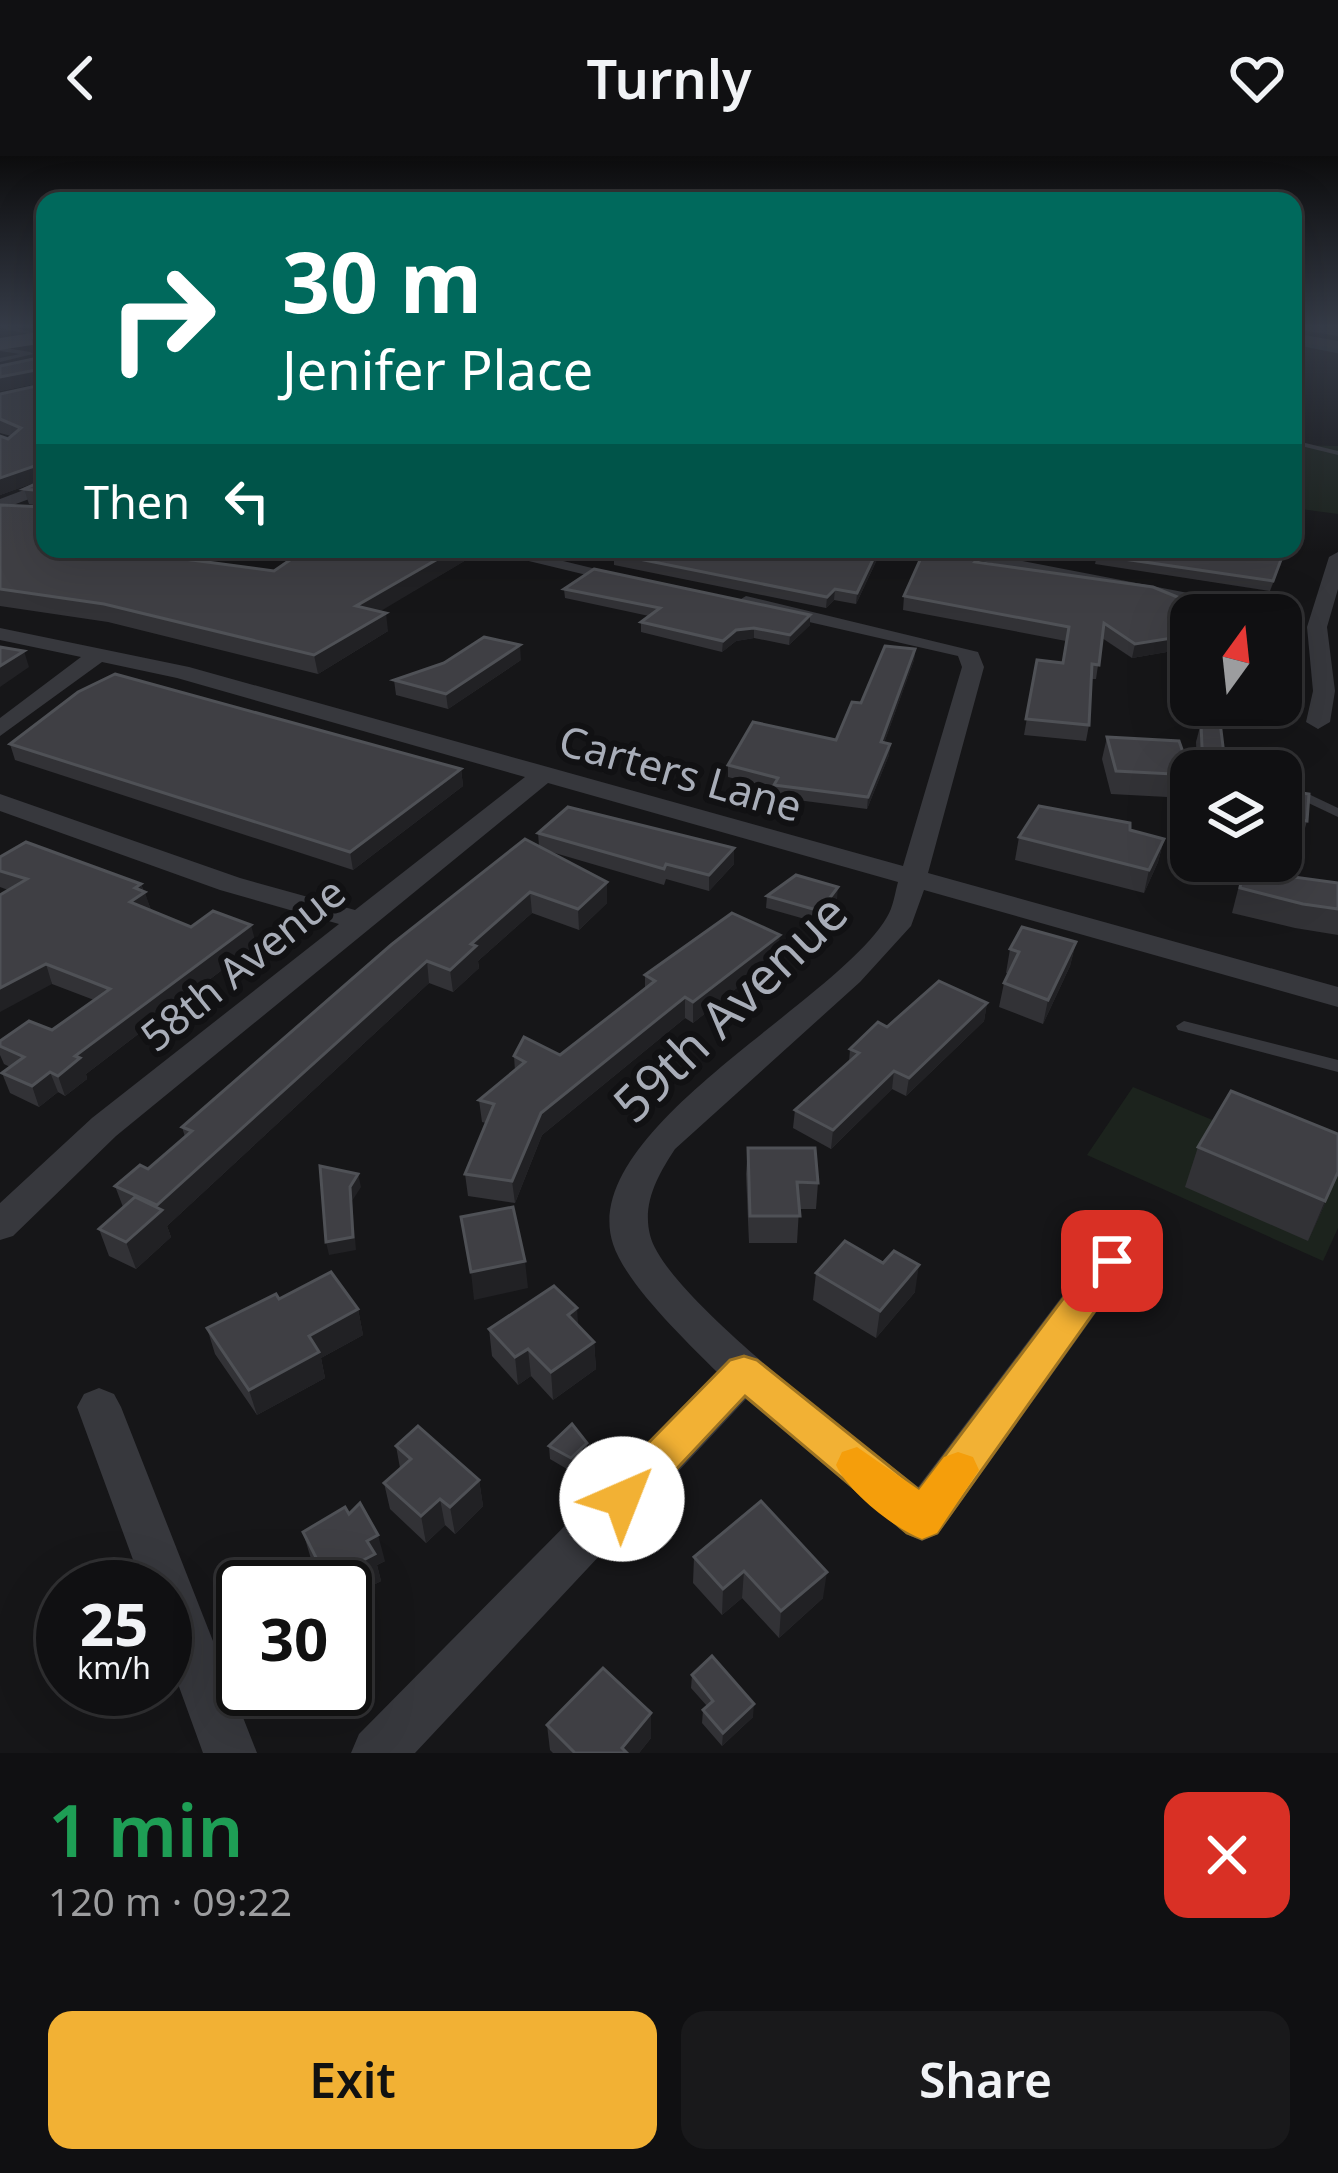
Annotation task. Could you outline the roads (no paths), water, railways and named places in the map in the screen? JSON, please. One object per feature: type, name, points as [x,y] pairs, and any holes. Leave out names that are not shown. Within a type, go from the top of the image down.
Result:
[{"type":"street","points":[[0,508],[36,491]]},
{"type":"street","points":[[0,508],[36,515]]},
{"type":"street","points":[[530,558],[647,583]]},
{"type":"street","points":[[548,562],[554,558]]},
{"type":"street","points":[[987,558],[1170,594]]},
{"type":"street","points":[[1035,566],[1042,558]]},
{"type":"street","points":[[1318,722],[1338,559]]},
{"type":"street","name":"59th Avenue","points":[[713,596],[936,641],[967,652],[974,667],[901,920],[881,944],[662,1140],[638,1177],[629,1211],[631,1242],[648,1273],[744,1372],[922,1519],[1112,1261]]},
{"type":"street","name":"Carters Lane","points":[[0,634],[102,652],[1338,997]]},
{"type":"street","points":[[0,729],[102,652]]},
{"type":"street","name":"58th Avenue","points":[[8,1204],[544,775]]},
{"type":"street","points":[[0,802],[230,884],[361,921]]},
{"type":"street","points":[[378,1753],[744,1372]]},
{"type":"street","points":[[99,1407],[230,1753]]},
{"type":"lane","points":[[1302,444],[1338,453]]},
{"type":"lane","points":[[1302,795],[1338,813]]},
{"type":"lane","points":[[1184,1026],[1338,1066]]}]
